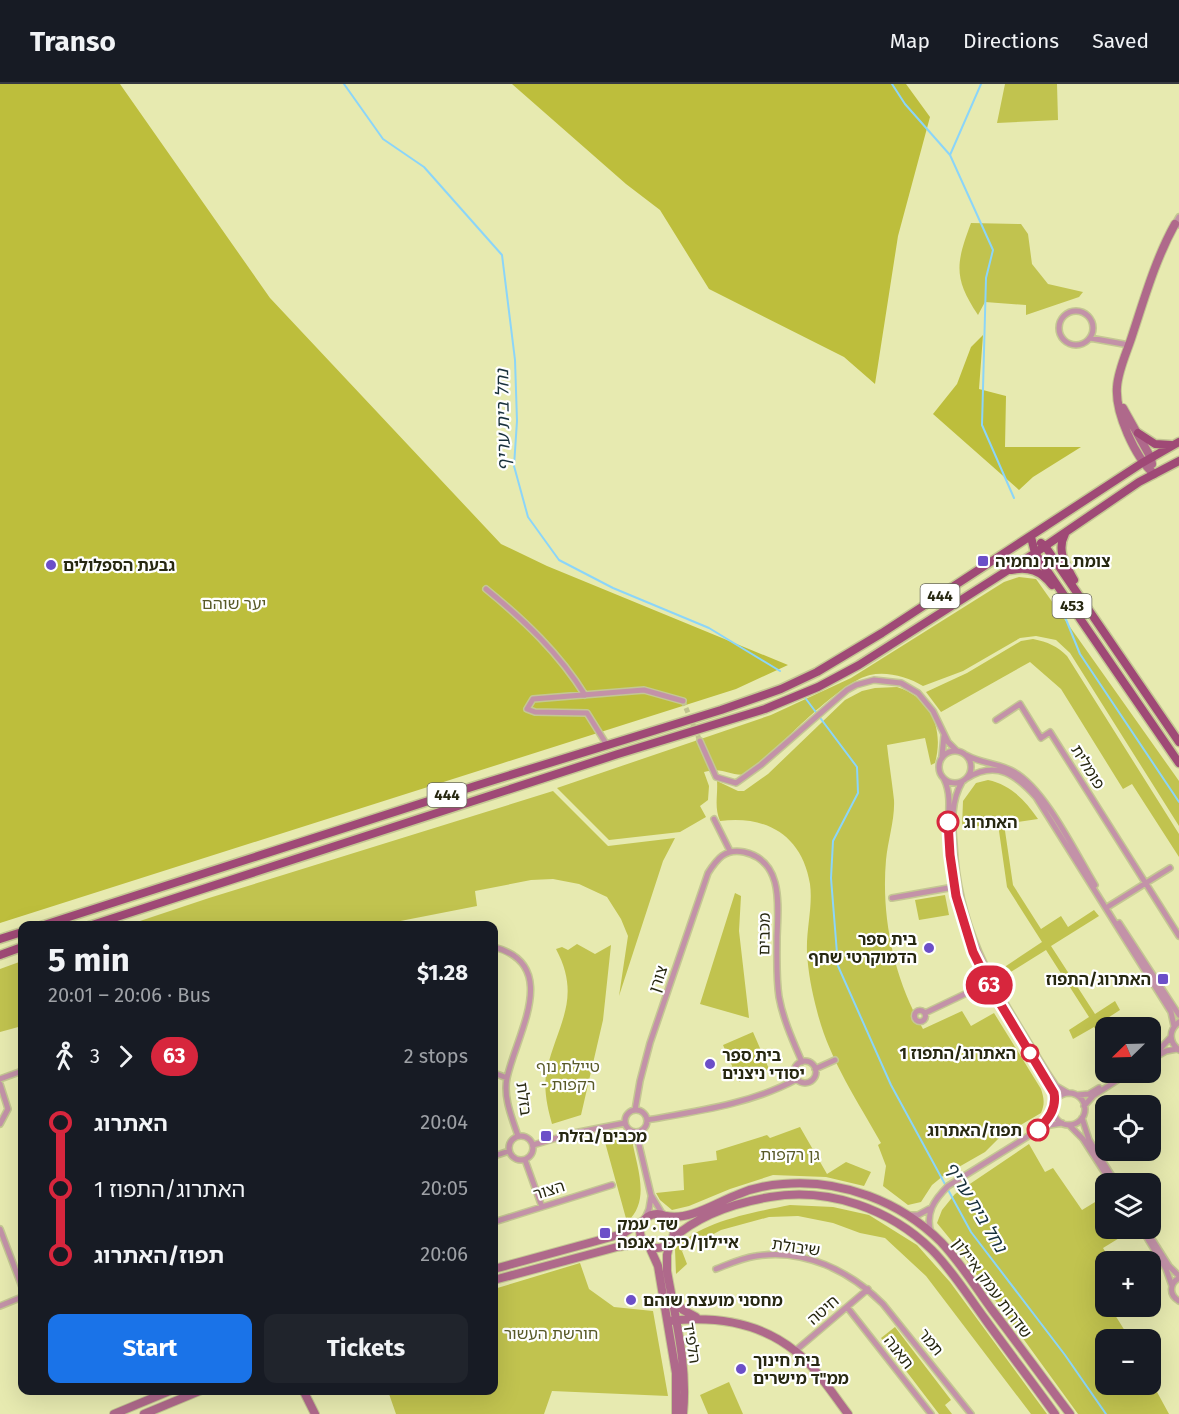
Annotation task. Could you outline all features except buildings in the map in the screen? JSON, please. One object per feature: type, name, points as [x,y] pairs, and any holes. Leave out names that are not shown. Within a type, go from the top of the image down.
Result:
[{"type":"main road","points":[[1154,474],[1142,463],[1127,432],[1116,390],[1128,345],[1156,265],[1178,222]]},
{"type":"main road","points":[[1119,402],[1151,458],[1154,474]]},
{"type":"main road","points":[[1138,433],[1155,444],[1177,443]]},
{"type":"main road","name":"444","points":[[56,921],[475,786],[755,699],[817,672],[882,633],[1142,463],[1177,443]]},
{"type":"main road","name":"444","points":[[104,921],[765,709],[841,675],[1035,553],[1154,474],[1179,461]]},
{"type":"main road","points":[[1067,531],[1061,542],[1061,553],[1095,617]]},
{"type":"main road","name":"453","points":[[1031,537],[1045,546],[1179,742]]},
{"type":"main road","name":"453","points":[[1031,537],[1035,553],[1179,764]]},
{"type":"main road","points":[[1005,572],[1021,568],[1041,573],[1073,608]]},
{"type":"main road","points":[[0,939],[18,933]]},
{"type":"main road","points":[[0,955],[18,948]]},
{"type":"main road","name":"שדרות עמק איילון","points":[[664,1216],[688,1215],[752,1189],[789,1183],[844,1188],[872,1197],[906,1215],[932,1234],[951,1253],[1070,1414]]},
{"type":"main road","name":"שדרות עמק איילון","points":[[671,1241],[691,1223],[712,1214],[751,1200],[777,1196],[814,1195],[842,1200],[880,1213],[913,1234],[942,1261],[1055,1414]]},
{"type":"main road","points":[[498,1268],[622,1234],[655,1214],[664,1216],[674,1230],[671,1241],[660,1248],[635,1244],[616,1247],[498,1279]]},
{"type":"main road","points":[[644,1220],[639,1230],[648,1245]]},
{"type":"main road","name":"הלפיד","points":[[671,1241],[667,1263],[676,1373],[676,1414]]},
{"type":"main road","name":"הלפיד","points":[[648,1245],[658,1266],[683,1372],[685,1396],[683,1414]]},
{"type":"main road","points":[[671,1294],[673,1300],[683,1310],[698,1318]]},
{"type":"main road","points":[[671,1320],[698,1318],[724,1320],[745,1325],[771,1336],[795,1351],[818,1375],[848,1414]]},
{"type":"main road","points":[[114,1414],[160,1395]]},
{"type":"main road","points":[[144,1414],[190,1395]]},
{"type":"main road","points":[[306,1395],[315,1414]]},
{"type":"street","points":[[1090,338],[1093,327],[1085,313],[1074,311],[1062,319],[1061,333],[1067,342],[1077,345],[1090,338],[1128,345]]},
{"type":"street","points":[[486,589],[525,622],[563,663],[585,695]]},
{"type":"street","points":[[700,741],[716,777],[736,783],[802,731],[847,690],[866,682],[886,680],[901,683],[918,693],[929,705],[944,734],[957,751]]},
{"type":"street","points":[[607,746],[587,713],[535,712],[527,709],[533,699],[644,690],[683,701]]},
{"type":"street","name":"פומלית","points":[[996,720],[1020,704],[1041,738],[1050,732],[1145,883]]},
{"type":"street","points":[[944,734],[944,751],[939,767],[949,793],[948,837],[954,887],[967,937],[987,983],[1052,1089],[1055,1101],[1053,1111],[1038,1130]]},
{"type":"street","points":[[942,758],[950,751],[957,751],[1013,771],[1034,787],[1179,1015]]},
{"type":"street","points":[[966,755],[971,765],[954,803],[954,844],[961,901],[971,935],[991,979],[1056,1086],[1082,1100],[1084,1106],[1082,1118],[1089,1140],[1108,1173]]},
{"type":"street","points":[[944,779],[953,783],[980,771],[997,770],[1018,779],[1036,797],[1177,1024],[1171,1037],[1161,1049]]},
{"type":"street","points":[[714,819],[730,851]]},
{"type":"street","name":"צורן","points":[[635,1110],[639,1081],[650,1043],[708,873],[721,855],[730,851]]},
{"type":"street","name":"מכבים","points":[[730,851],[748,853],[762,860],[775,880],[778,908],[779,997],[788,1028],[802,1062]]},
{"type":"street","points":[[1109,906],[1170,868]]},
{"type":"street","points":[[1145,883],[1179,936]]},
{"type":"street","points":[[892,898],[954,887]]},
{"type":"street","name":"בזלת","points":[[498,948],[507,951],[522,963],[528,973],[531,990],[529,1011],[507,1078],[508,1100],[518,1136]]},
{"type":"street","points":[[925,1013],[987,983]]},
{"type":"street","points":[[1161,1053],[1178,1050],[1171,1037]]},
{"type":"street","points":[[815,1069],[835,1060]]},
{"type":"street","points":[[802,1062],[810,1062],[815,1069],[815,1076],[810,1082],[801,1082],[797,1079],[795,1070],[802,1062]]},
{"type":"street","points":[[0,1079],[18,1072]]},
{"type":"street","points":[[498,1075],[507,1078]]},
{"type":"street","points":[[646,1120],[753,1098],[797,1079]]},
{"type":"street","points":[[1055,1101],[1061,1095],[1089,1094],[1106,1083]]},
{"type":"street","points":[[1084,1106],[1093,1096],[1113,1083]]},
{"type":"street","points":[[0,1084],[8,1109],[0,1124]]},
{"type":"street","points":[[635,1110],[644,1113],[646,1120],[643,1129],[636,1131],[629,1129],[625,1123],[628,1112],[635,1110]]},
{"type":"street","points":[[1053,1111],[1055,1117],[1083,1139],[1106,1173]]},
{"type":"street","points":[[906,1215],[918,1215],[932,1206],[948,1186],[1038,1130],[1050,1125],[1076,1123],[1082,1118]]},
{"type":"street","points":[[532,1145],[574,1133],[625,1123]]},
{"type":"street","points":[[636,1131],[651,1195],[664,1216]]},
{"type":"street","points":[[518,1136],[527,1138],[532,1145],[531,1154],[525,1160],[517,1160],[509,1151],[512,1140],[518,1136]]},
{"type":"street","points":[[498,1155],[509,1151]]},
{"type":"street","points":[[525,1160],[542,1207]]},
{"type":"street","name":"הצור","points":[[498,1221],[612,1185]]},
{"type":"street","points":[[644,1220],[649,1209],[651,1195]]},
{"type":"street","points":[[932,1206],[928,1219],[932,1234]]},
{"type":"street","points":[[0,1229],[18,1276]]},
{"type":"street","points":[[1148,1239],[1166,1269],[1172,1286],[1172,1295],[1179,1301]]},
{"type":"street","points":[[1152,1239],[1179,1277],[1172,1286]]},
{"type":"street","name":"שיבולת","points":[[716,1269],[756,1256],[787,1256],[826,1265],[868,1288]]},
{"type":"street","name":"חיטה","points":[[795,1351],[868,1288]]},
{"type":"street","name":"תמר","points":[[868,1288],[971,1414]]},
{"type":"street","points":[[0,1306],[18,1299]]},
{"type":"street","name":"תאנה","points":[[847,1307],[931,1414]]},
{"type":"green space","name":"יער שוהם","points":[[0,84],[120,84],[270,298],[501,544],[547,566],[788,665],[736,689],[0,923]]},
{"type":"green space","points":[[512,84],[906,84],[930,117],[898,236],[875,384],[844,357],[709,289],[660,210],[626,184]]},
{"type":"green space","points":[[1005,84],[1057,84],[1058,120],[997,123]]},
{"type":"green space","points":[[971,223],[1021,224],[1028,234],[1032,264],[1048,284],[1083,292],[1079,297],[1026,315],[1026,305],[985,302],[978,315],[964,291],[960,270],[962,249]]},
{"type":"green space","points":[[983,335],[979,389],[1006,396],[1005,447],[1081,447],[1033,477],[1019,490],[933,414],[957,384],[971,347]]},
{"type":"green space","points":[[1019,577],[1036,579],[1179,781],[1179,826],[1070,653],[1056,640],[1036,636],[1020,638],[963,671],[923,686],[890,674],[870,675],[857,680],[825,703],[750,774],[737,775],[718,770],[704,772],[709,786],[708,800],[700,806],[706,817],[680,832],[609,840],[557,788],[771,715],[851,678],[1004,582]]},
{"type":"green space","points":[[1033,639],[1052,645],[1067,656],[1179,834],[1179,857],[1132,784],[1123,789],[1061,689],[1030,662],[941,712],[926,692],[967,673],[1021,641]]},
{"type":"green space","points":[[897,687],[909,692],[927,707],[936,727],[938,739],[935,763],[931,765],[925,738],[887,745],[894,807],[886,860],[886,903],[892,947],[904,990],[923,1029],[962,1011],[971,1026],[994,1013],[1041,1089],[1044,1101],[1041,1113],[1000,1137],[985,1152],[943,1176],[932,1185],[921,1202],[908,1205],[883,1186],[886,1166],[878,1145],[881,1143],[844,1079],[822,1029],[812,989],[808,959],[811,901],[806,867],[790,841],[779,832],[767,825],[752,821],[720,821],[717,806],[717,781],[738,791],[744,791],[768,774],[845,700],[862,691]]},
{"type":"green space","points":[[988,780],[1004,786],[1017,794],[1038,819],[1004,824],[1013,885],[1041,929],[1061,916],[1068,927],[1094,910],[1099,916],[1051,946],[1095,1014],[1115,1001],[1120,1010],[1109,1017],[1095,1017],[1095,1029],[1094,1027],[1073,1039],[1069,1030],[1089,1017],[1046,950],[1001,978],[997,972],[1042,942],[1007,887],[998,824],[962,828],[963,801],[976,783]]},
{"type":"green space","points":[[553,791],[608,846],[675,838],[663,861],[619,996],[628,936],[621,919],[607,897],[579,884],[553,879],[531,880],[475,891],[477,906],[400,921],[140,921]]},
{"type":"green space","points":[[735,893],[741,896],[739,931],[749,1018],[700,1004]]},
{"type":"green space","points":[[945,895],[949,915],[919,920],[915,900]]},
{"type":"green space","name":"טיילת נוף - רקפות","points":[[577,944],[595,954],[611,945],[603,1020],[581,1115],[552,1124],[545,1083],[547,1069],[562,1024],[567,996],[564,966],[556,949],[562,947],[568,950]]},
{"type":"green space","points":[[18,962],[18,1027],[0,1032],[0,969]]},
{"type":"green space","points":[[753,1032],[769,1069],[739,1082],[723,1045]]},
{"type":"green space","name":"גן רקפות","points":[[800,1127],[827,1174],[846,1162],[871,1172],[864,1186],[826,1177],[773,1175],[672,1210],[660,1200],[656,1193],[684,1190],[683,1165],[717,1160],[716,1151],[767,1135],[770,1138]]},
{"type":"green space","points":[[626,1132],[632,1140],[640,1184],[639,1204],[627,1222],[603,1135]]},
{"type":"green space","points":[[1029,1144],[1045,1172],[1053,1168],[1082,1210],[1095,1202],[1095,1239],[1118,1239],[1103,1248],[1105,1251],[1095,1251],[1095,1317],[1116,1317],[1124,1329],[1095,1329],[1095,1395],[1159,1395],[1169,1414],[1078,1414],[937,1223],[942,1210],[955,1194]]},
{"type":"green space","points":[[790,1205],[833,1207],[869,1215],[917,1245],[950,1282],[1047,1414],[1031,1414],[926,1276],[885,1238],[798,1216],[769,1217],[721,1230],[682,1251],[687,1264],[676,1274],[675,1249],[699,1231],[729,1219]]},
{"type":"green space","name":"חורשת העשור","points":[[580,1263],[589,1289],[614,1307],[653,1311],[668,1396],[552,1391],[544,1414],[396,1414],[389,1395],[498,1395],[498,1288]]},
{"type":"green space","points":[[895,1327],[951,1400],[945,1405],[952,1414],[939,1414],[881,1338]]},
{"type":"green space","points":[[729,1382],[743,1414],[708,1414],[700,1395]]},
{"type":"waterway","name":"נחל בית עריף","points":[[344,84],[383,139],[424,167],[502,255],[515,360],[517,421],[514,466],[528,517],[559,560],[613,588],[709,628],[780,671]]},
{"type":"waterway","points":[[892,84],[905,104],[950,155],[993,250],[986,278],[982,425],[1014,498]]},
{"type":"waterway","points":[[950,155],[981,84]]},
{"type":"waterway","points":[[1065,617],[1080,654],[1179,802]]},
{"type":"waterway","name":"נחל בית עריף","points":[[806,699],[857,767],[858,793],[833,841],[831,878],[838,966],[891,1085],[971,1232],[1065,1355],[1106,1414]]},
{"type":"tunnel","points":[[683,701],[700,741]]},
{"type":"bus line","name":"63","points":[[948,822],[956,896],[973,952],[992,990],[1054,1093],[1053,1111],[1038,1130]]},
{"type":"place","name":"צומת בית נחמיה","points":[[983,561]]},
{"type":"place","name":"גבעת הספלולים","points":[[51,565]]},
{"type":"place","name":"האתרוג","points":[[948,822]]},
{"type":"place","name":"בית ספר הדמוקרטי שחף","points":[[929,948]]},
{"type":"place","name":"האתרוג/התפוז","points":[[1163,979]]},
{"type":"place","name":"האתרוג/התפוז 1","points":[[1030,1053]]},
{"type":"place","name":"בית ספר יסודי ניצנים","points":[[710,1064]]},
{"type":"place","name":"תפוז/האתרוג","points":[[1038,1130]]},
{"type":"place","name":"מכבים/בזלת","points":[[546,1136]]},
{"type":"place","name":"שד. עמק איילון/כיכר אנפה","points":[[605,1233]]},
{"type":"place","name":"מחסני מועצת שוהם","points":[[631,1300]]},
{"type":"place","name":"בית חינוך ממ\"ד מישרים","points":[[741,1369]]}]
